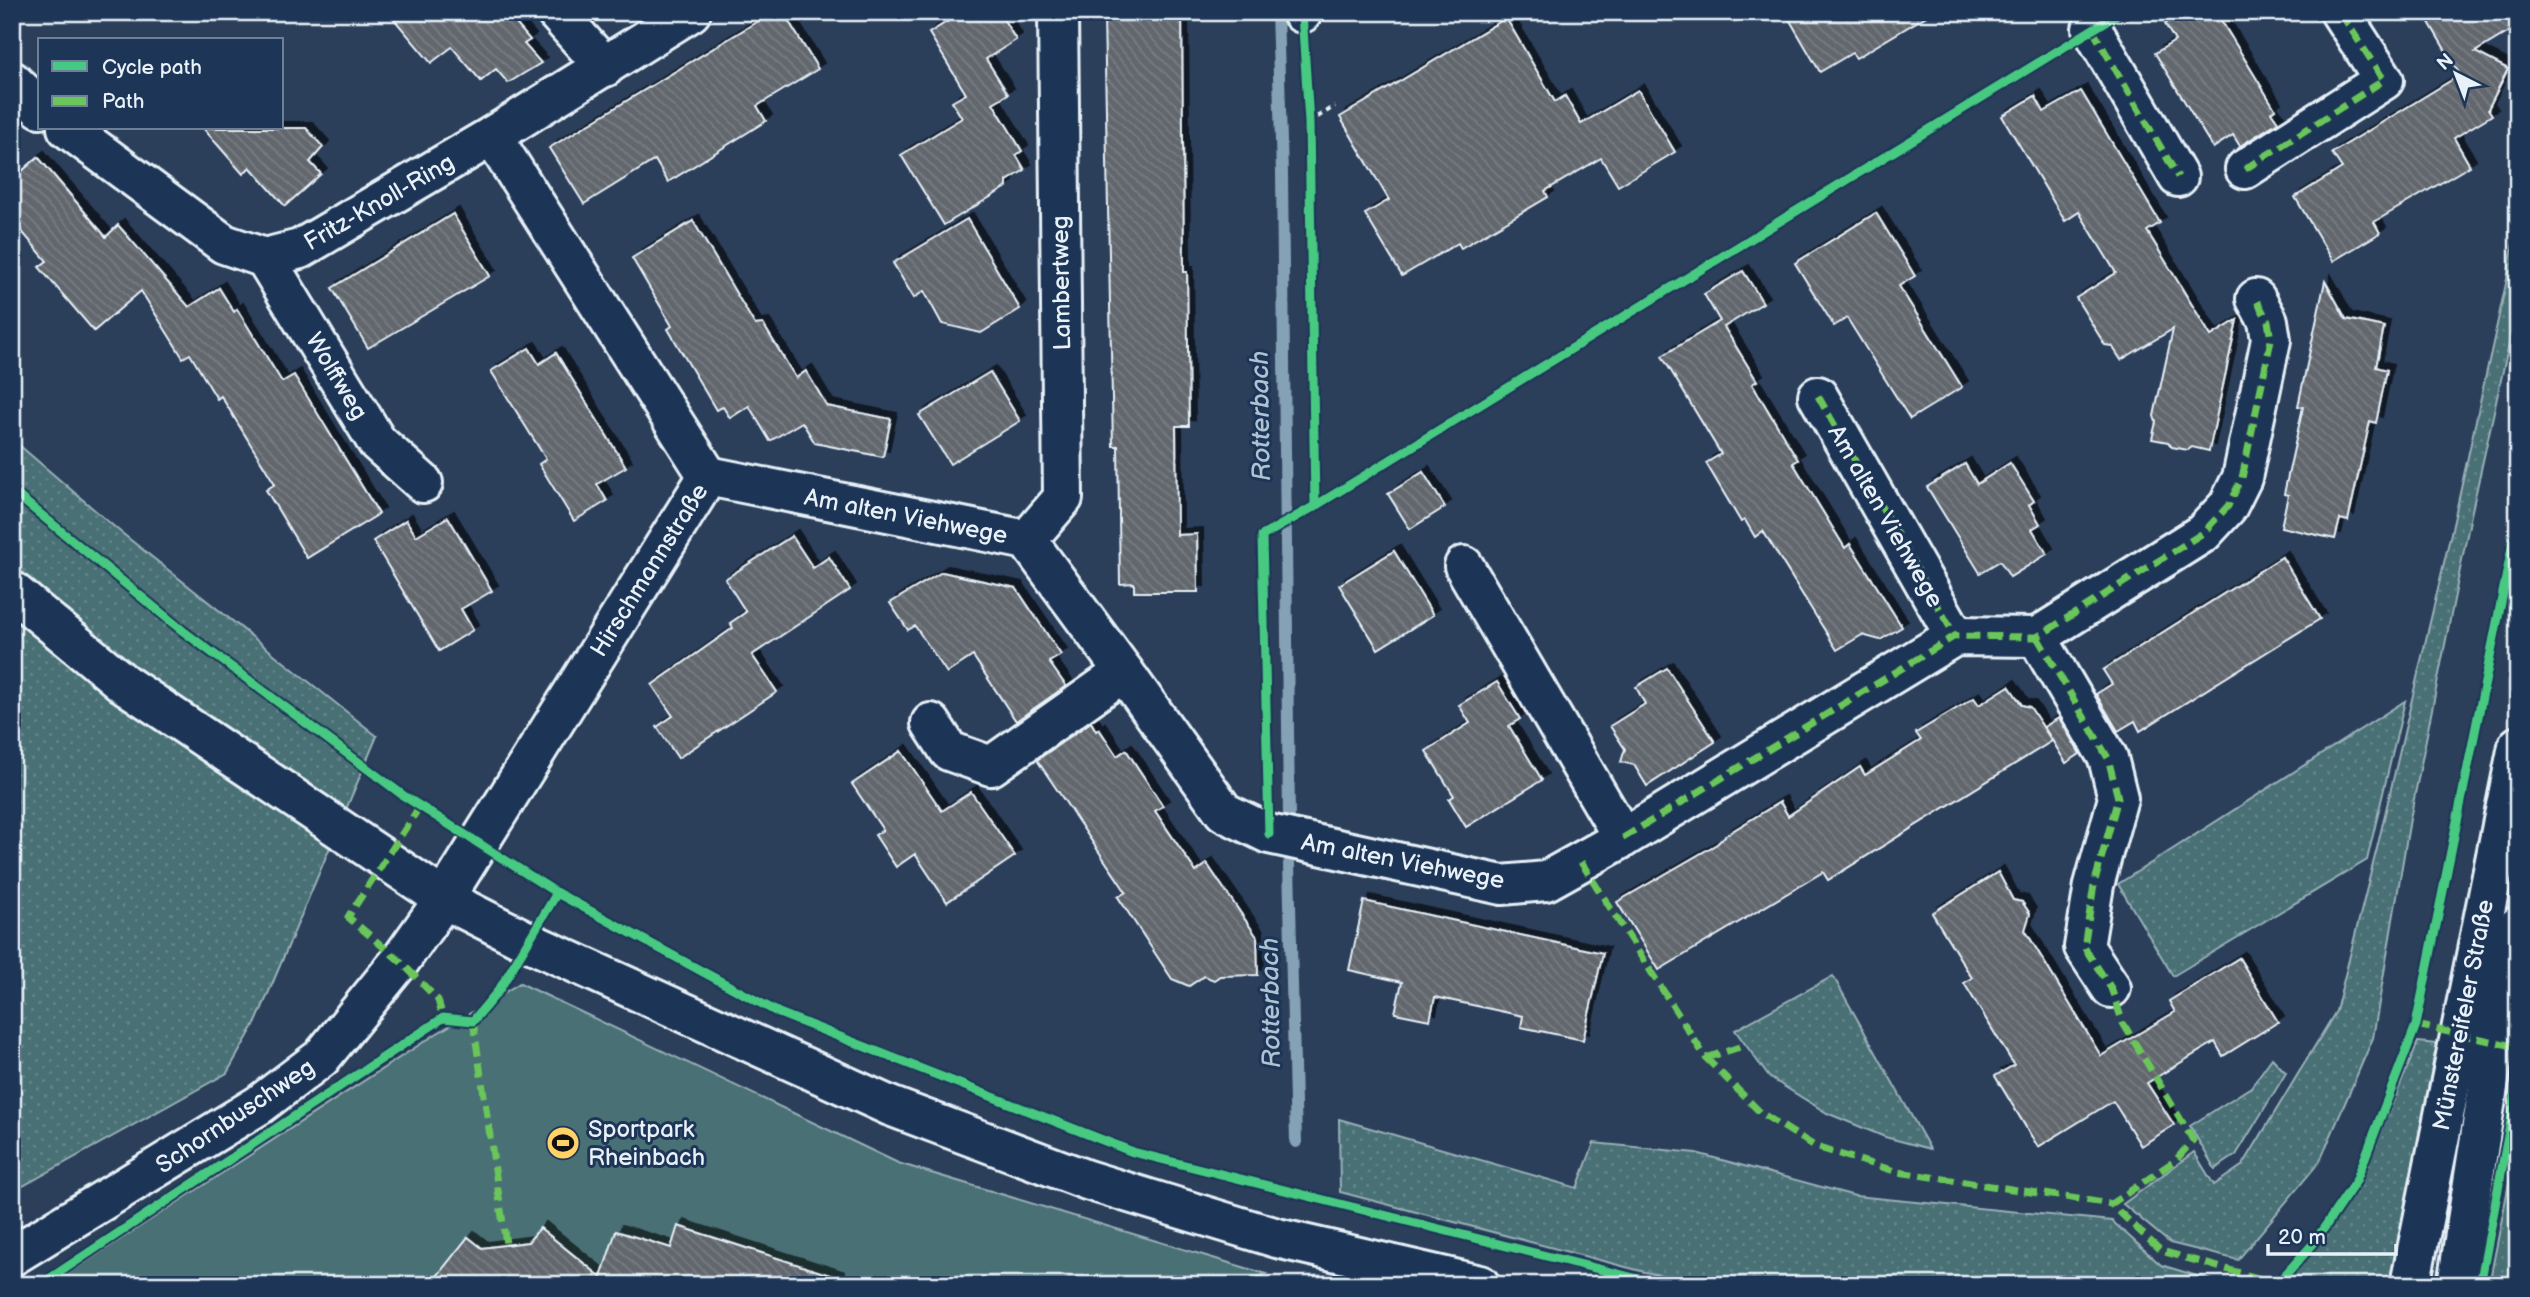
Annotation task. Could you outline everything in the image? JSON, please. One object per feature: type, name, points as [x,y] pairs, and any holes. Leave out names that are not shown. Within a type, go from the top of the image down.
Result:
[{"type":"street","points":[[556,12],[605,67]]},
{"type":"street","name":"Fritz-Knoll-Ring","points":[[265,258],[300,249],[492,136],[691,12]]},
{"type":"street","name":"Lambertweg","points":[[1027,540],[1063,498],[1058,12]]},
{"type":"street","points":[[2245,169],[2384,80],[2340,12]]},
{"type":"street","points":[[2092,29],[2178,177]]},
{"type":"street","points":[[12,81],[38,106]]},
{"type":"street","points":[[70,130],[225,244],[265,258]]},
{"type":"street","name":"Hirschmannstraße","points":[[444,899],[708,476],[492,136]]},
{"type":"street","name":"Wolffweg","points":[[265,258],[376,442],[423,483]]},
{"type":"street","points":[[2111,988],[2084,947],[2094,885],[2118,798],[2108,758],[2037,636],[2203,533],[2228,506],[2242,478],[2271,340],[2269,321],[2256,299]]},
{"type":"street","name":"Am alten Viehwege","points":[[1818,396],[1955,636]]},
{"type":"street","name":"Am alten Viehwege","points":[[708,476],[1027,540],[1125,672],[1224,813],[1269,834],[1503,885],[1546,881],[1623,838],[1955,636],[2037,636]]},
{"type":"street","points":[[1464,566],[1623,838]]},
{"type":"street","points":[[12,591],[123,683],[444,899],[527,941],[890,1107],[1087,1180],[1277,1238],[1480,1285]]},
{"type":"street","points":[[931,723],[949,751],[991,766],[1125,672]]},
{"type":"street","name":"Münstereifeler Straße","points":[[2410,1285],[2518,746]]},
{"type":"street","name":"Schornbuschweg","points":[[12,1256],[259,1105],[321,1058],[400,961],[444,899]]},
{"type":"street","name":"Münstereifeler Straße","points":[[2457,1285],[2495,1042],[2518,926]]},
{"type":"path","points":[[1309,121],[1335,106]]},
{"type":"green space","points":[[2518,216],[2518,303],[2471,515],[2410,819],[2373,1038],[2320,1161],[2238,1260],[2170,1243],[2123,1204],[2194,1152],[2214,1185],[2243,1165],[2336,1011],[2455,516],[2507,279]]},
{"type":"green space","points":[[12,439],[118,530],[377,736],[257,1020],[227,1073],[12,1192]]},
{"type":"green space","points":[[2405,701],[2367,860],[2173,976],[2118,884]]},
{"type":"green space","points":[[1833,976],[1930,1149],[1885,1137],[1827,1113],[1769,1077],[1735,1030]]},
{"type":"green space","name":"Sportpark Rheinbach","points":[[520,983],[898,1163],[1266,1274],[1242,1285],[50,1285],[436,1034]]},
{"type":"green space","points":[[2418,1042],[2447,1045],[2404,1285],[2279,1285],[2315,1247],[2359,1184]]},
{"type":"green space","points":[[2272,1058],[2286,1073],[2236,1155],[2215,1169],[2190,1126],[2251,1087]]},
{"type":"green space","points":[[1339,1119],[1577,1188],[1594,1143],[1696,1153],[1855,1196],[2112,1221],[2161,1265],[2227,1285],[1714,1285],[1645,1272],[1340,1192]]},
{"type":"green space","points":[[2518,1137],[2518,1285],[2489,1285]]},
{"type":"building","points":[[388,12],[506,12],[530,40],[524,44],[541,63],[508,83],[496,69],[481,81],[452,47],[431,63]]},
{"type":"building","points":[[773,12],[783,12],[818,69],[757,106],[766,121],[668,182],[655,160],[584,204],[549,148]]},
{"type":"building","points":[[963,12],[999,12],[1016,40],[986,59],[1008,94],[993,103],[1022,151],[1016,155],[1025,170],[1007,181],[1007,187],[944,225],[901,155],[962,118],[952,102],[966,94],[929,33]]},
{"type":"building","points":[[1111,12],[1182,12],[1184,272],[1187,272],[1189,426],[1176,426],[1177,535],[1197,534],[1198,592],[1134,592],[1134,583],[1120,584],[1118,446],[1113,446],[1104,17],[1111,16]]},
{"type":"building","points":[[1785,12],[1933,12],[1856,58],[1852,53],[1820,72]]},
{"type":"building","points":[[2184,12],[2216,12],[2275,109],[2271,112],[2278,122],[2240,146],[2233,135],[2213,148],[2155,53],[2175,41],[2165,24]]},
{"type":"building","points":[[2423,12],[2518,12],[2518,26],[2475,52],[2508,69],[2488,109],[2492,115],[2454,138],[2470,166],[2374,222],[2380,233],[2333,261],[2295,197],[2342,168],[2332,153],[2460,75]]},
{"type":"building","points":[[1506,18],[1555,102],[1565,96],[1581,124],[1638,90],[1675,152],[1618,186],[1601,158],[1545,191],[1548,197],[1461,248],[1458,243],[1402,276],[1365,214],[1389,200],[1340,117]]},
{"type":"building","points":[[2081,91],[2160,223],[2147,231],[2211,336],[2237,320],[2209,451],[2192,447],[2188,450],[2172,447],[2168,442],[2152,439],[2156,422],[2154,416],[2173,329],[2121,360],[2112,346],[2105,345],[2076,298],[2116,273],[2079,212],[2065,221],[2002,116],[2035,96],[2044,112]]},
{"type":"building","points":[[306,128],[323,147],[310,162],[321,174],[285,206],[250,167],[243,174],[205,130]]},
{"type":"building","points":[[38,157],[106,237],[118,225],[189,307],[219,288],[234,312],[237,309],[282,382],[294,375],[379,514],[307,558],[266,490],[275,484],[221,396],[217,399],[190,354],[183,358],[141,291],[94,331],[39,267],[47,261],[12,220],[12,180]]},
{"type":"building","points":[[1876,213],[1915,276],[1899,286],[1962,387],[1910,419],[1847,318],[1834,326],[1795,263]]},
{"type":"building","points":[[453,214],[490,276],[368,348],[332,288]]},
{"type":"building","points":[[967,219],[1020,309],[981,333],[942,324],[924,291],[914,298],[893,263]]},
{"type":"building","points":[[693,221],[755,325],[763,324],[796,378],[806,371],[827,406],[891,419],[883,457],[815,443],[802,422],[770,441],[749,406],[730,418],[723,407],[716,410],[668,329],[672,326],[632,258]]},
{"type":"building","points":[[1743,271],[1763,303],[1724,327],[1757,381],[1752,384],[1798,460],[1793,463],[1845,548],[1850,544],[1902,627],[1880,640],[1862,635],[1837,650],[1763,531],[1755,537],[1745,520],[1741,522],[1706,463],[1721,454],[1662,356],[1720,321],[1704,294]]},
{"type":"building","points":[[2325,281],[2346,319],[2384,327],[2376,367],[2387,370],[2376,423],[2370,421],[2348,521],[2340,519],[2335,539],[2281,527],[2288,495],[2284,494],[2303,407],[2298,406]]},
{"type":"building","points":[[529,348],[539,364],[556,353],[626,467],[597,484],[607,501],[574,521],[539,464],[546,459],[491,371]]},
{"type":"building","points":[[990,372],[1020,421],[950,464],[919,415]]},
{"type":"building","points":[[2010,463],[2034,501],[2029,505],[2040,524],[2032,529],[2047,554],[2010,577],[2000,561],[1980,573],[1927,487],[1965,464],[1977,484]]},
{"type":"building","points":[[1423,472],[1445,507],[1410,529],[1388,494]]},
{"type":"building","points":[[448,517],[492,591],[461,609],[473,630],[439,651],[373,541],[406,520],[416,536]]},
{"type":"building","points":[[792,536],[813,568],[829,557],[850,590],[752,655],[777,692],[678,758],[657,727],[673,716],[652,685],[733,628],[730,623],[746,612],[725,579]]},
{"type":"building","points":[[1394,551],[1433,615],[1378,649],[1339,585]]},
{"type":"building","points":[[2282,557],[2320,619],[2140,731],[2135,721],[2118,731],[2096,694],[2112,684],[2103,670]]},
{"type":"building","points":[[942,572],[1016,588],[1061,655],[1049,662],[1066,686],[1016,721],[973,656],[947,673],[915,626],[908,630],[890,603]]},
{"type":"building","points":[[1667,668],[1715,742],[1647,786],[1634,765],[1621,762],[1625,749],[1610,726],[1645,704],[1636,687]]},
{"type":"building","points":[[1497,682],[1520,719],[1509,726],[1542,780],[1466,827],[1449,799],[1454,796],[1426,751],[1470,723],[1459,705]]},
{"type":"building","points":[[2009,686],[2022,705],[2030,707],[2052,741],[1828,880],[1823,872],[1659,970],[1617,902],[1717,844],[1726,835],[1780,802],[1788,816],[1860,767],[1865,775],[1921,740],[1916,733],[1974,698],[1979,705]]},
{"type":"building","points":[[2059,718],[2080,754],[2066,763],[2044,727]]},
{"type":"building","points":[[1091,722],[1096,731],[1099,729],[1117,756],[1126,750],[1163,806],[1155,811],[1196,872],[1207,864],[1257,937],[1258,975],[1220,976],[1214,980],[1204,976],[1189,986],[1172,979],[1118,897],[1126,892],[1037,760]]},
{"type":"building","points":[[901,751],[942,811],[971,792],[1015,856],[947,902],[915,854],[896,867],[875,835],[883,830],[852,784]]},
{"type":"building","points":[[1998,872],[2013,900],[2022,902],[2030,914],[2025,930],[2101,1056],[2175,1012],[2169,1001],[2239,958],[2278,1022],[2223,1056],[2215,1042],[2147,1083],[2174,1125],[2141,1146],[2113,1101],[2038,1147],[1995,1076],[2014,1065],[1964,983],[1972,978],[1932,913]]},
{"type":"building","points":[[1364,901],[1603,953],[1583,1040],[1521,1027],[1523,1016],[1435,997],[1430,1020],[1395,1013],[1402,982],[1349,970]]},
{"type":"building","points":[[678,1226],[839,1278],[838,1285],[430,1285],[468,1237],[482,1248],[528,1242],[540,1228],[601,1277],[616,1231],[671,1248]]},
{"type":"waterway","name":"Rotterbach","points":[[1277,12],[1282,173],[1289,819]]},
{"type":"waterway","name":"Rotterbach","points":[[1289,864],[1296,1142]]},
{"type":"marked path","points":[[2245,169],[2384,80],[2340,12]]},
{"type":"marked path","points":[[2092,29],[2178,177]]},
{"type":"marked path","points":[[1623,838],[1955,636],[2037,637],[2203,533],[2228,506],[2242,478],[2271,340],[2268,321],[2256,299]]},
{"type":"marked path","points":[[1818,396],[1955,636]]},
{"type":"marked path","points":[[2037,637],[2108,758],[2118,798],[2094,885],[2084,947],[2111,988],[2123,1023],[2193,1140],[2176,1160],[2111,1204],[2161,1251],[2276,1283]]},
{"type":"marked path","points":[[420,806],[348,917],[400,961],[438,1000],[443,1018]]},
{"type":"marked path","points":[[1581,862],[1706,1058],[1761,1113],[1816,1147],[1898,1172],[2111,1204]]},
{"type":"marked path","points":[[473,1021],[506,1244]]},
{"type":"marked path","points":[[2416,1025],[2518,1047]]},
{"type":"marked path","points":[[1706,1058],[1746,1045]]},
{"type":"cycle path","points":[[1302,13],[1309,122],[1315,506],[2121,12]]},
{"type":"cycle path","points":[[12,491],[183,631],[404,796],[557,893],[779,1013],[1133,1152],[1662,1285]]},
{"type":"cycle path","points":[[1269,834],[1262,536],[1315,506]]},
{"type":"cycle path","points":[[2276,1285],[2313,1244],[2356,1181],[2416,1025],[2518,518]]},
{"type":"cycle path","points":[[40,1285],[443,1018],[473,1021],[499,990],[557,893]]},
{"type":"cycle path","points":[[2480,1285],[2518,1083]]},
{"type":"place","name":"Sportpark Rheinbach","points":[[563,1143]]}]
